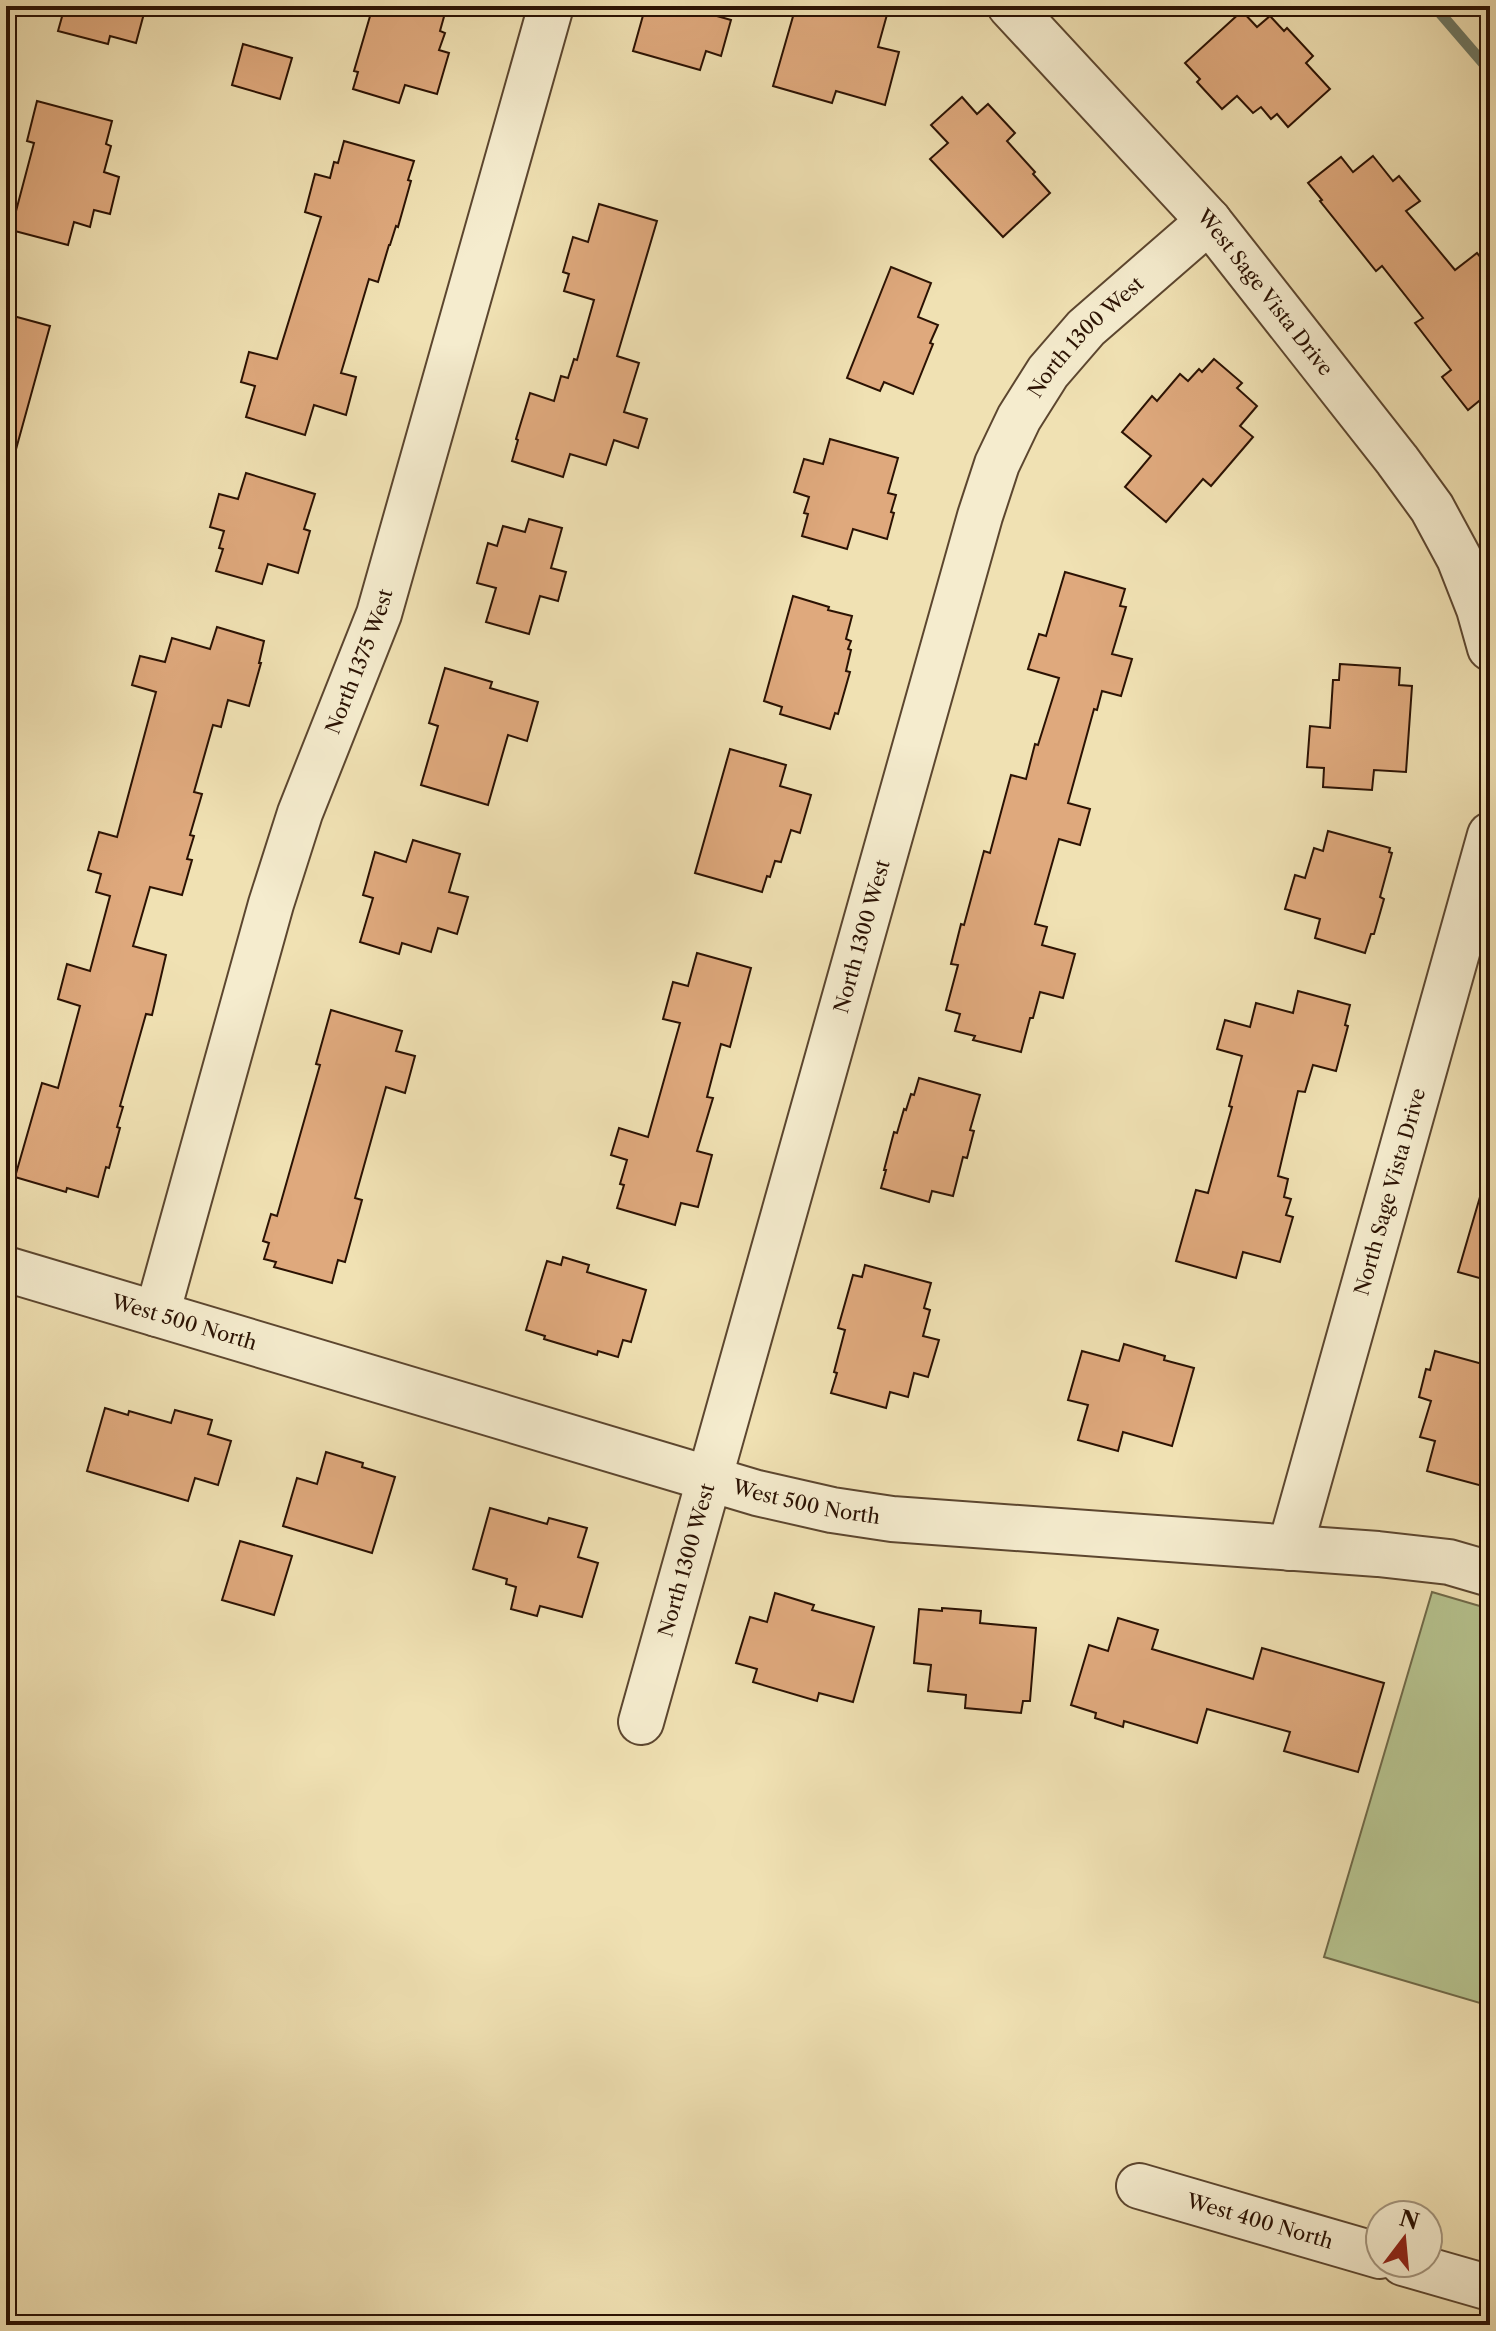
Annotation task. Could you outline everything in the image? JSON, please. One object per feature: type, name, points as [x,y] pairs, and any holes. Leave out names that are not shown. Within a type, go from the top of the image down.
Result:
[{"type":"street","name":"North 1375 West","points":[[157,1314],[275,889],[300,813],[384,599],[551,6]]},
{"type":"street","name":"West Sage Vista Drive","points":[[1010,6],[1209,221],[1432,508],[1459,558],[1485,629]]},
{"type":"street","name":"North 1300 West","points":[[641,1722],[997,464],[1019,418],[1048,372],[1086,328],[1209,221]]},
{"type":"street","name":"North Sage Vista Drive","points":[[1290,1548],[1490,835]]},
{"type":"street","name":"West 500 North","points":[[6,1269],[757,1493],[832,1510],[892,1519],[1378,1554],[1449,1562],[1490,1574]]},
{"type":"street","name":"West 400 North","points":[[1139,2186],[1364,2251]]},
{"type":"street","points":[[1444,2275],[1490,2288]]},
{"type":"green space","points":[[1432,1592],[1490,1609],[1490,2006],[1324,1957]]},
{"type":"building","points":[[65,6],[146,6],[136,43],[110,36],[108,44],[58,31]]},
{"type":"building","points":[[373,6],[447,6],[440,31],[445,33],[439,50],[449,53],[437,94],[405,85],[399,103],[353,89],[358,72],[354,71]]},
{"type":"building","points":[[654,6],[720,6],[717,16],[731,20],[721,56],[706,51],[700,70],[633,51],[644,12],[652,14]]},
{"type":"building","points":[[796,6],[869,6],[888,11],[878,47],[899,52],[885,105],[836,91],[832,103],[773,86]]},
{"type":"building","points":[[1242,11],[1257,27],[1270,16],[1284,31],[1287,28],[1313,56],[1306,63],[1330,89],[1288,127],[1277,114],[1271,119],[1261,107],[1253,113],[1237,96],[1222,109],[1197,82],[1200,79],[1185,63]]},
{"type":"building","points":[[243,44],[292,58],[280,99],[232,85]]},
{"type":"building","points":[[962,97],[977,114],[988,104],[1015,133],[1007,141],[1050,193],[1003,237],[930,159],[948,143],[931,125]]},
{"type":"building","points":[[37,101],[112,121],[106,144],[111,146],[104,172],[119,177],[110,214],[94,210],[90,227],[74,222],[68,245],[11,230],[34,143],[27,141]]},
{"type":"building","points":[[344,141],[414,161],[398,227],[378,282],[369,279],[341,373],[356,377],[346,415],[314,405],[305,435],[246,417],[255,386],[241,382],[249,352],[277,359],[321,217],[305,212],[315,174],[330,178]]},
{"type":"building","points":[[1373,156],[1393,181],[1399,176],[1420,201],[1406,211],[1455,270],[1477,253],[1490,269],[1490,392],[1468,410],[1442,377],[1451,370],[1415,323],[1423,318],[1382,266],[1376,271],[1308,183],[1341,157],[1353,172]]},
{"type":"building","points":[[599,204],[657,221],[617,356],[639,363],[624,412],[647,419],[638,448],[614,440],[606,465],[570,454],[563,477],[512,461],[530,393],[554,401],[561,376],[568,378],[574,359],[577,360],[594,300],[564,291],[569,274],[563,272],[573,237],[588,242]]},
{"type":"building","points":[[891,267],[931,283],[918,317],[938,325],[913,394],[884,382],[880,391],[847,378]]},
{"type":"building","points":[[6,314],[50,326],[15,453],[6,452]]},
{"type":"building","points":[[1214,359],[1242,383],[1237,388],[1257,406],[1240,426],[1253,437],[1211,486],[1203,479],[1166,522],[1125,487],[1151,456],[1122,432],[1152,396],[1157,401],[1180,374],[1188,381]]},
{"type":"building","points":[[830,439],[898,458],[888,493],[896,495],[887,539],[853,529],[847,549],[802,536],[809,497],[794,492],[804,459],[823,464]]},
{"type":"building","points":[[246,473],[315,494],[304,529],[310,531],[298,573],[268,564],[262,584],[216,571],[223,549],[219,548],[224,531],[210,527],[219,494],[238,499]]},
{"type":"building","points":[[529,519],[562,528],[551,568],[566,572],[558,601],[540,596],[529,634],[486,622],[496,588],[477,583],[488,543],[497,546],[503,526],[525,532]]},
{"type":"building","points":[[1065,572],[1125,589],[1120,606],[1126,607],[1112,654],[1132,659],[1121,696],[1102,691],[1097,710],[1094,709],[1068,803],[1090,809],[1080,845],[1059,839],[1035,924],[1047,927],[1042,945],[1075,954],[1063,998],[1040,992],[1021,1052],[973,1040],[975,1036],[955,1031],[960,1014],[946,1010],[958,965],[951,964],[984,851],[990,853],[1011,775],[1026,779],[1059,678],[1028,669],[1039,634],[1046,636]]},
{"type":"building","points":[[793,596],[852,616],[846,639],[851,641],[846,671],[850,672],[838,714],[835,713],[830,729],[780,714],[782,707],[764,701]]},
{"type":"building","points":[[217,627],[264,641],[261,663],[249,706],[228,700],[221,727],[213,725],[194,792],[202,794],[190,835],[194,836],[187,859],[192,860],[182,895],[150,887],[133,946],[166,955],[152,1015],[146,1014],[120,1106],[123,1107],[117,1127],[120,1128],[109,1168],[106,1167],[98,1197],[67,1188],[66,1192],[15,1177],[42,1083],[58,1088],[80,1006],[58,999],[67,964],[90,971],[110,896],[96,892],[101,874],[88,870],[99,832],[117,837],[156,692],[132,685],[140,656],[165,662],[172,638],[210,649]]},
{"type":"building","points":[[1340,664],[1400,668],[1399,685],[1412,686],[1406,772],[1374,770],[1372,790],[1323,787],[1324,768],[1307,767],[1310,726],[1330,728],[1333,680],[1339,680]]},
{"type":"building","points":[[445,668],[492,682],[490,688],[538,702],[527,741],[508,735],[488,805],[421,785],[438,726],[429,723]]},
{"type":"building","points":[[730,749],[786,765],[780,786],[811,795],[800,833],[791,830],[781,862],[775,861],[762,892],[695,873]]},
{"type":"building","points":[[1328,831],[1390,848],[1389,852],[1392,853],[1380,897],[1384,899],[1365,953],[1315,938],[1320,919],[1285,909],[1295,875],[1305,878],[1314,848],[1323,851]]},
{"type":"building","points":[[413,840],[460,854],[449,892],[468,897],[457,934],[438,928],[431,952],[402,943],[399,954],[360,942],[373,898],[363,895],[375,852],[406,862]]},
{"type":"building","points":[[697,953],[751,968],[730,1047],[721,1044],[707,1097],[713,1098],[697,1151],[712,1155],[698,1207],[681,1203],[675,1225],[617,1208],[627,1160],[611,1155],[619,1128],[648,1137],[680,1023],[663,1019],[673,982],[688,986]]},
{"type":"building","points":[[1298,991],[1350,1005],[1345,1025],[1348,1026],[1336,1071],[1313,1065],[1305,1092],[1298,1091],[1278,1176],[1288,1179],[1284,1197],[1291,1199],[1286,1215],[1293,1217],[1280,1262],[1243,1252],[1236,1278],[1176,1261],[1196,1190],[1208,1193],[1232,1107],[1229,1106],[1242,1056],[1217,1049],[1225,1020],[1250,1027],[1256,1003],[1293,1013]]},
{"type":"building","points":[[331,1010],[402,1031],[396,1051],[415,1056],[405,1093],[386,1087],[355,1198],[362,1200],[345,1262],[338,1260],[332,1283],[274,1267],[276,1262],[264,1259],[269,1243],[263,1241],[271,1214],[277,1216],[320,1065],[316,1064]]},
{"type":"building","points":[[919,1078],[980,1095],[970,1130],[974,1131],[967,1158],[963,1157],[953,1196],[932,1191],[929,1202],[881,1188],[894,1132],[897,1133],[904,1109],[911,1094],[914,1095]]},
{"type":"building","points":[[1482,1190],[1490,1191],[1490,1281],[1458,1272]]},
{"type":"building","points":[[563,1257],[589,1265],[587,1272],[646,1290],[631,1342],[623,1340],[618,1357],[598,1351],[597,1355],[544,1339],[545,1336],[526,1330],[547,1261],[561,1265]]},
{"type":"building","points":[[865,1265],[931,1283],[924,1308],[930,1310],[923,1336],[939,1340],[928,1377],[914,1373],[908,1397],[890,1392],[886,1408],[831,1393],[845,1330],[838,1328],[853,1275],[862,1277]]},
{"type":"building","points":[[1124,1344],[1194,1368],[1172,1446],[1123,1432],[1118,1451],[1078,1440],[1088,1405],[1068,1400],[1082,1351],[1119,1361]]},
{"type":"building","points":[[1435,1351],[1490,1366],[1490,1488],[1427,1471],[1435,1441],[1420,1437],[1431,1401],[1419,1397],[1426,1369],[1430,1370]]},
{"type":"building","points":[[105,1408],[171,1423],[175,1410],[212,1420],[208,1434],[231,1441],[218,1485],[195,1478],[188,1501],[87,1471]]},
{"type":"building","points":[[326,1452],[395,1477],[372,1553],[283,1526],[297,1478],[317,1484]]},
{"type":"building","points":[[490,1508],[547,1524],[549,1518],[587,1528],[578,1557],[598,1563],[582,1617],[540,1606],[537,1616],[511,1609],[516,1587],[506,1584],[507,1579],[473,1569]]},
{"type":"building","points":[[240,1541],[292,1556],[274,1615],[222,1600]]},
{"type":"building","points":[[775,1593],[814,1605],[812,1610],[874,1627],[853,1702],[819,1693],[817,1701],[753,1682],[757,1669],[736,1663],[750,1617],[767,1622]]},
{"type":"building","points":[[942,1608],[981,1611],[980,1623],[1036,1628],[1030,1701],[1023,1701],[1021,1713],[965,1708],[966,1695],[928,1691],[931,1665],[914,1663],[919,1609],[942,1611]]},
{"type":"building","points":[[1118,1618],[1158,1630],[1152,1649],[1253,1679],[1262,1648],[1384,1683],[1358,1772],[1284,1751],[1290,1732],[1207,1709],[1197,1743],[1124,1721],[1123,1727],[1095,1718],[1096,1713],[1071,1705],[1089,1645],[1108,1651]]},
{"type":"waterway","points":[[1434,6],[1490,71]]}]
